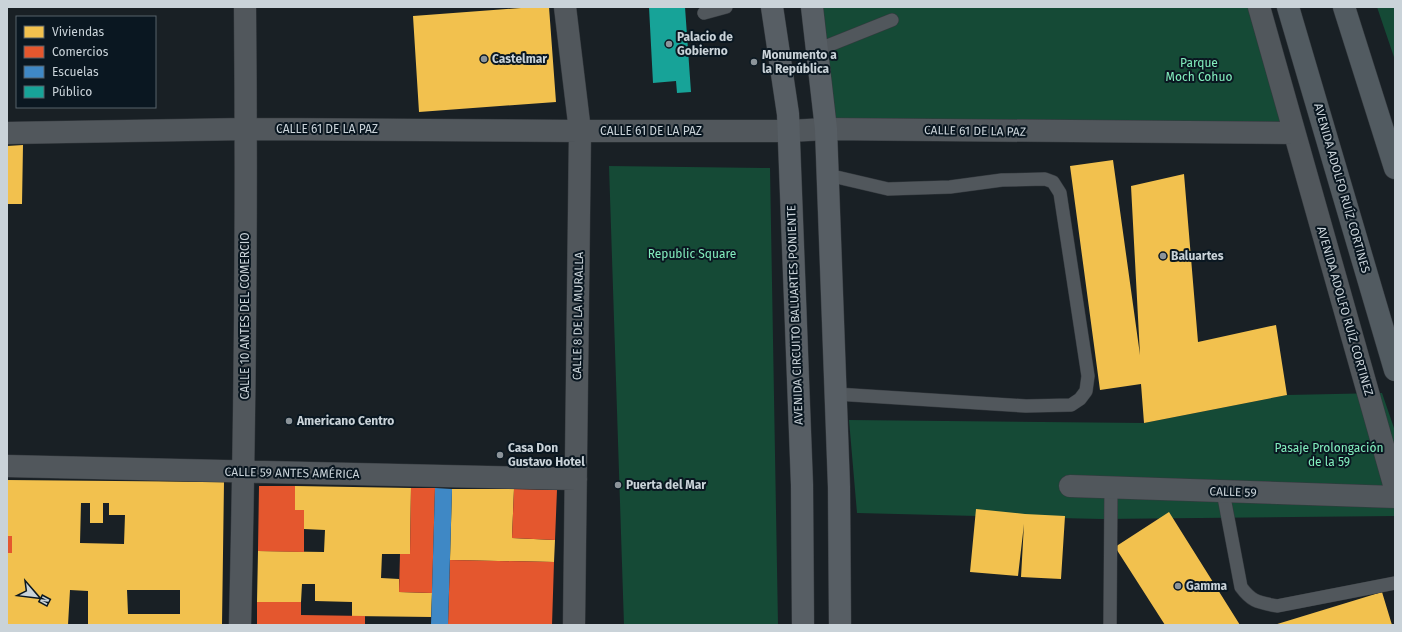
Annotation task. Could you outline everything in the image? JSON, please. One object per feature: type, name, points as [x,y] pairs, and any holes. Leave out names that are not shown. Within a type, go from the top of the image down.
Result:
[{"type":"main road","name":"AVENIDA CIRCUITO BALUARTES PONIENTE","points":[[772,7],[788,114],[789,131],[802,485],[803,625]]},
{"type":"main road","points":[[812,7],[826,129],[839,487],[840,625]]},
{"type":"main road","name":"AVENIDA ADOLFO RUÍZ CORTINES","points":[[1288,7],[1395,370]]},
{"type":"main road","points":[[1344,7],[1395,168]]},
{"type":"street","name":"CALLE 10 ANTES DEL COMERCIO","points":[[240,625],[244,472],[246,129],[245,7]]},
{"type":"street","name":"CALLE 8 DE LA MURALLA","points":[[565,7],[580,131],[574,625]]},
{"type":"street","name":"AVENIDA ADOLFO RUÍZ CORTINEZ","points":[[1258,7],[1395,488]]},
{"type":"street","name":"CALLE 61 DE LA PAZ","points":[[7,133],[246,129],[580,131],[789,131],[826,129],[1294,134]]},
{"type":"street","name":"CALLE 59 ANTES AMÉRICA","points":[[7,466],[576,479]]},
{"type":"street","name":"CALLE 59","points":[[1070,486],[1395,497]]},
{"type":"lane","points":[[704,14],[726,7]]},
{"type":"lane","points":[[817,50],[892,20]]},
{"type":"lane","points":[[828,175],[888,189],[950,187],[1002,180],[1045,179],[1053,182],[1060,193],[1088,376],[1086,391],[1080,399],[1071,405],[1026,406],[836,394]]},
{"type":"lane","points":[[1110,625],[1111,488]]},
{"type":"lane","points":[[1223,492],[1241,587],[1248,597],[1261,603],[1277,606],[1395,583]]},
{"type":"green space","name":"Parque Moch Cohuo","points":[[805,7],[1259,7],[1294,133],[826,129]]},
{"type":"green space","points":[[1377,7],[1395,7],[1395,60]]},
{"type":"green space","name":"Republic Square","points":[[609,166],[770,168],[778,625],[624,625]]},
{"type":"green space","name":"Pasaje Prolongación de la 59","points":[[1382,393],[1395,431],[1395,516],[1102,519],[857,513],[849,420],[1144,423],[1287,395]]},
{"type":"building: Viviendas","name":"Castelmar","points":[[549,7],[556,102],[419,112],[413,16]]},
{"type":"building: Viviendas","points":[[23,145],[22,204],[7,204],[7,146]]},
{"type":"building: Viviendas","name":"Baluartes","points":[[1113,160],[1140,355],[1131,186],[1184,174],[1198,342],[1276,325],[1287,395],[1144,423],[1141,384],[1100,390],[1070,166]]},
{"type":"building: Viviendas","points":[[7,480],[224,482],[222,625],[88,625],[88,591],[70,590],[68,625],[7,625],[7,553],[12,553],[12,536],[7,536]],"holes":[[[81,503],[90,503],[90,523],[103,523],[103,503],[109,503],[109,515],[125,515],[124,544],[80,543]],[[127,590],[180,590],[180,614],[128,614]]]},
{"type":"building: Viviendas","points":[[295,486],[411,488],[410,554],[382,554],[381,578],[399,579],[399,592],[432,593],[431,617],[352,616],[352,602],[315,601],[315,584],[302,584],[301,602],[257,602],[258,551],[324,552],[325,530],[304,529],[304,510],[295,510]]},
{"type":"building: Viviendas","points":[[452,489],[514,489],[512,538],[555,540],[554,562],[450,560]]},
{"type":"building: Viviendas","points":[[976,509],[1065,516],[1061,579],[1021,577],[1024,524],[1018,576],[970,572]]},
{"type":"building: Viviendas","name":"Gamma","points":[[1169,512],[1240,625],[1165,625],[1115,547]]},
{"type":"building: Viviendas","points":[[1382,592],[1392,625],[1274,625]]},
{"type":"building: Comercios","points":[[259,486],[295,486],[295,510],[304,510],[304,552],[258,551]]},
{"type":"building: Comercios","points":[[411,488],[435,488],[432,593],[399,592],[400,554],[410,554]]},
{"type":"building: Comercios","points":[[514,489],[557,490],[555,540],[512,538]]},
{"type":"building: Comercios","points":[[7,536],[12,536],[12,553],[7,553]]},
{"type":"building: Comercios","points":[[450,560],[554,562],[552,625],[448,625]]},
{"type":"building: Comercios","points":[[257,602],[301,602],[301,615],[365,616],[365,625],[257,625]]},
{"type":"building: Escuelas","points":[[435,488],[452,489],[448,625],[431,625]]},
{"type":"building: Público","name":"Palacio de Gobierno","points":[[649,7],[685,7],[691,92],[677,93],[676,81],[653,83]]},
{"type":"place","name":"Palacio de Gobierno","points":[[669,44]]},
{"type":"place","name":"Castelmar","points":[[484,59]]},
{"type":"place","name":"Monumento a la República","points":[[754,62]]},
{"type":"place","name":"Baluartes","points":[[1163,256]]},
{"type":"place","name":"Americano Centro","points":[[289,421]]},
{"type":"place","name":"Casa Don Gustavo Hotel","points":[[500,455]]},
{"type":"place","name":"Puerta del Mar","points":[[618,485]]},
{"type":"place","name":"Gamma","points":[[1178,586]]}]
